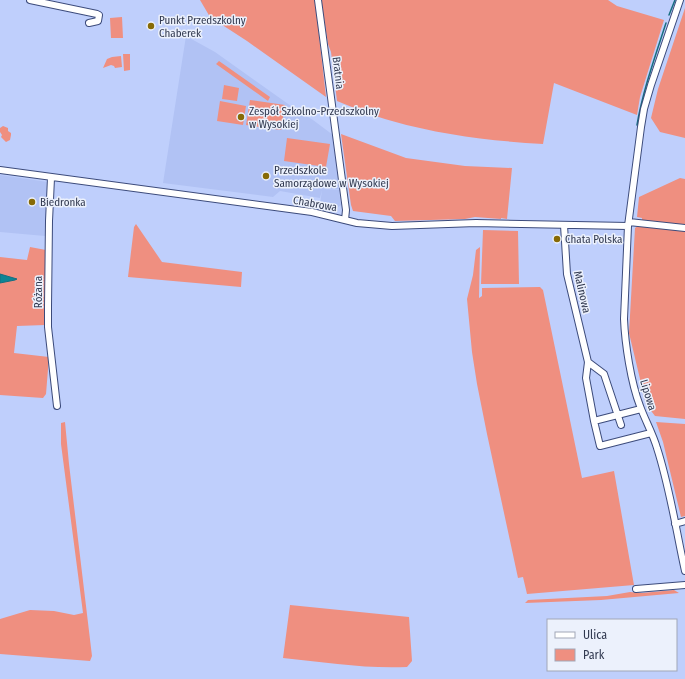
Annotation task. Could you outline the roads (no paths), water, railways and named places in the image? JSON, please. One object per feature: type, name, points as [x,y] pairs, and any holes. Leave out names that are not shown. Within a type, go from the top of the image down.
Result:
[{"type":"street","points":[[30,0],[97,14],[99,16],[98,21],[89,22]]},
{"type":"street","name":"Bratnia","points":[[318,0],[346,210],[345,220]]},
{"type":"street","name":"Lipowa","points":[[680,0],[644,109],[636,156],[625,283],[625,334],[635,391],[660,457],[685,571]]},
{"type":"street","name":"Chabrowa","points":[[0,170],[312,212],[367,224],[392,226],[629,223],[685,228]]},
{"type":"street","name":"Różana","points":[[51,178],[48,307],[49,335],[57,406]]},
{"type":"street","name":"Malinowa","points":[[564,225],[567,274],[588,362],[586,378],[600,446],[651,433]]},
{"type":"street","points":[[588,362],[604,374],[621,425]]},
{"type":"street","points":[[594,421],[641,409]]},
{"type":"street","points":[[675,524],[685,521]]},
{"type":"street","points":[[636,590],[685,585]]},
{"type":"waterway","points":[[669,15],[675,0]]},
{"type":"waterway","points":[[637,125],[646,86],[666,23]]},
{"type":"place","name":"Punkt Przedszkolny Chaberek","points":[[151,26]]},
{"type":"place","name":"Zespół Szkolno-Przedszkolny w Wysokiej","points":[[241,117]]},
{"type":"place","name":"Przedszkole Samorządowe w Wysokiej","points":[[266,176]]},
{"type":"place","name":"Biedronka","points":[[32,202]]},
{"type":"place","name":"Chata Polska","points":[[557,239]]}]
